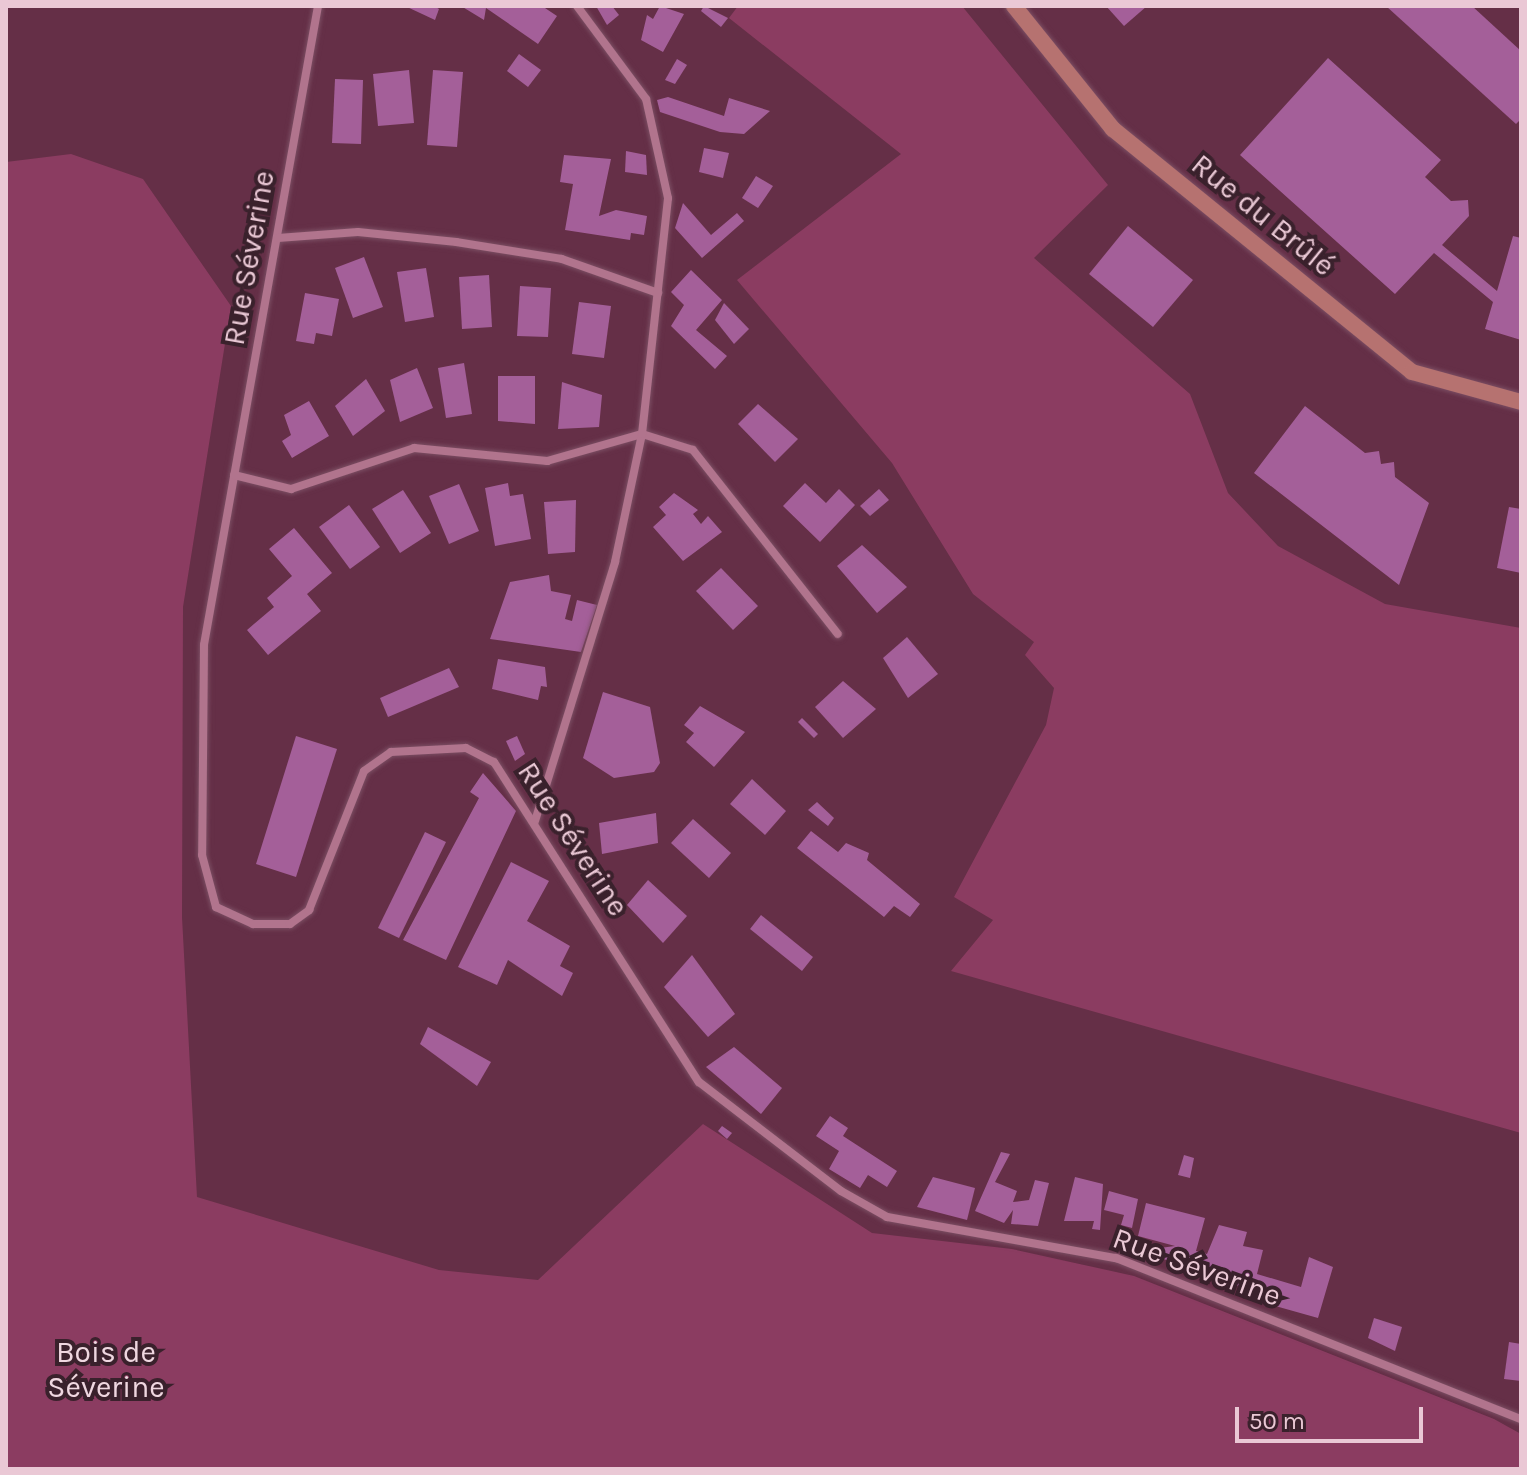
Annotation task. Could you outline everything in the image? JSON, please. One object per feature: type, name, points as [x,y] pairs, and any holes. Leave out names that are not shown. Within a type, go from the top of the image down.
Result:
[{"type":"main road","name":"Rue du Brûlé","points":[[1014,6],[1113,129],[1412,372],[1521,402]]},
{"type":"street","name":"Rue Séverine","points":[[318,6],[204,645],[202,855],[216,907],[253,924],[290,924],[309,910],[345,804],[364,771],[391,752],[466,748],[494,762],[535,821],[699,1082],[841,1191],[887,1217],[1116,1258],[1521,1419]]},
{"type":"street","points":[[535,821],[615,562],[642,434],[668,198],[646,99],[577,6]]},
{"type":"street","points":[[278,238],[358,232],[456,242],[562,259],[658,293]]},
{"type":"street","points":[[234,475],[291,489],[414,448],[547,461],[642,434],[693,450],[838,634]]},
{"type":"green space","points":[[738,6],[962,6],[1108,185],[1034,258],[1190,394],[1228,493],[1278,546],[1385,604],[1521,628],[1521,1133],[951,971],[993,920],[954,897],[1046,725],[1054,688],[1025,655],[1034,642],[973,594],[892,463],[737,280],[901,154],[729,18]]},
{"type":"green space","name":"Bois de Séverine","points":[[71,154],[143,179],[231,306],[183,607],[182,917],[197,1197],[439,1270],[538,1280],[703,1124],[872,1233],[1012,1249],[1134,1276],[1494,1419],[1521,1434],[1521,1469],[6,1469],[6,162]]},
{"type":"building","points":[[405,6],[434,6],[439,9],[435,20]]},
{"type":"building","points":[[461,6],[542,6],[557,16],[538,44],[486,8],[484,20]]},
{"type":"building","points":[[596,6],[612,6],[619,15],[607,25]]},
{"type":"building","points":[[660,6],[684,14],[663,52],[641,40],[647,15],[653,19]]},
{"type":"building","points":[[704,6],[728,18],[721,27],[701,11]]},
{"type":"building","points":[[1106,6],[1147,6],[1124,26]]},
{"type":"building","points":[[1386,6],[1472,6],[1521,51],[1521,119],[1516,124]]},
{"type":"building","points":[[519,54],[541,70],[528,87],[507,71]]},
{"type":"building","points":[[1328,58],[1441,160],[1425,177],[1451,201],[1468,200],[1469,216],[1442,245],[1497,291],[1513,236],[1521,238],[1521,340],[1485,329],[1493,302],[1434,253],[1395,294],[1240,155]]},
{"type":"building","points":[[677,59],[687,65],[675,84],[665,80]]},
{"type":"building","points":[[409,70],[414,123],[378,126],[373,74]]},
{"type":"building","points":[[433,70],[463,72],[457,147],[427,145]]},
{"type":"building","points":[[335,79],[363,80],[361,144],[332,143]]},
{"type":"building","points":[[668,97],[724,116],[729,98],[770,111],[744,134],[720,132],[660,112],[657,100]]},
{"type":"building","points":[[704,148],[729,153],[723,178],[699,172]]},
{"type":"building","points":[[626,151],[646,155],[647,175],[625,172]]},
{"type":"building","points":[[564,155],[611,159],[599,216],[616,210],[647,216],[644,235],[631,233],[630,240],[565,230],[573,184],[560,182]]},
{"type":"building","points":[[756,176],[773,186],[758,208],[742,198]]},
{"type":"building","points":[[683,203],[711,235],[737,213],[744,221],[702,258],[675,228]]},
{"type":"building","points":[[1128,226],[1193,280],[1153,327],[1089,274]]},
{"type":"building","points":[[364,257],[383,307],[353,318],[335,268]]},
{"type":"building","points":[[426,268],[434,317],[405,322],[397,272]]},
{"type":"building","points":[[691,270],[722,300],[696,330],[727,356],[715,369],[671,326],[684,305],[671,292]]},
{"type":"building","points":[[489,275],[492,327],[462,329],[459,277]]},
{"type":"building","points":[[520,286],[551,288],[548,337],[517,336]]},
{"type":"building","points":[[305,293],[339,299],[332,336],[316,333],[314,344],[296,341]]},
{"type":"building","points":[[579,302],[611,306],[604,358],[572,354]]},
{"type":"building","points":[[724,303],[749,329],[734,344],[715,320]]},
{"type":"building","points":[[464,363],[472,414],[446,418],[438,368]]},
{"type":"building","points":[[417,368],[433,408],[400,422],[390,380]]},
{"type":"building","points":[[498,376],[535,376],[535,424],[498,421]]},
{"type":"building","points":[[366,379],[385,411],[353,436],[335,406]]},
{"type":"building","points":[[562,382],[602,395],[599,427],[558,429]]},
{"type":"building","points":[[309,401],[329,436],[292,458],[282,441],[291,435],[284,415]]},
{"type":"building","points":[[758,404],[798,439],[775,462],[738,424]]},
{"type":"building","points":[[1305,406],[1365,453],[1379,451],[1381,464],[1394,462],[1395,477],[1429,503],[1399,585],[1254,473]]},
{"type":"building","points":[[508,483],[510,496],[523,494],[531,539],[495,546],[485,488]]},
{"type":"building","points":[[805,483],[826,503],[839,489],[855,505],[820,542],[783,506]]},
{"type":"building","points":[[459,484],[479,531],[449,544],[429,496]]},
{"type":"building","points":[[879,489],[889,500],[870,516],[860,506]]},
{"type":"building","points":[[403,490],[431,533],[400,553],[372,509]]},
{"type":"building","points":[[674,493],[698,510],[693,514],[701,524],[708,516],[722,532],[683,561],[653,527],[666,515],[659,507]]},
{"type":"building","points":[[576,500],[575,552],[548,554],[544,502]]},
{"type":"building","points":[[349,505],[380,547],[350,569],[319,527]]},
{"type":"building","points":[[1509,507],[1521,509],[1521,573],[1497,568]]},
{"type":"building","points":[[294,528],[332,573],[307,594],[321,611],[268,655],[247,630],[274,607],[267,598],[292,576],[269,549]]},
{"type":"building","points":[[862,545],[907,587],[877,613],[837,566]]},
{"type":"building","points":[[721,568],[758,606],[733,630],[696,591]]},
{"type":"building","points":[[549,575],[551,591],[571,595],[565,619],[572,621],[577,600],[597,605],[581,652],[490,639],[510,582]]},
{"type":"building","points":[[907,637],[938,674],[908,698],[883,658]]},
{"type":"building","points":[[498,659],[545,667],[547,687],[541,686],[538,700],[492,689]]},
{"type":"building","points":[[449,668],[459,687],[388,717],[380,698]]},
{"type":"building","points":[[843,681],[876,709],[843,738],[815,707]]},
{"type":"building","points":[[603,692],[650,707],[660,763],[654,772],[614,778],[583,758]]},
{"type":"building","points":[[700,706],[745,732],[714,767],[686,742],[694,733],[684,725]]},
{"type":"building","points":[[802,718],[818,734],[814,738],[798,722]]},
{"type":"building","points":[[296,736],[337,749],[296,877],[256,864]]},
{"type":"building","points":[[517,736],[525,754],[515,761],[506,741]]},
{"type":"building","points":[[483,773],[516,811],[446,960],[403,940],[479,798],[470,792]]},
{"type":"building","points":[[752,779],[786,811],[765,835],[730,804]]},
{"type":"building","points":[[817,802],[834,818],[828,826],[808,810]]},
{"type":"building","points":[[656,813],[658,843],[602,854],[599,823]]},
{"type":"building","points":[[693,819],[731,853],[709,878],[671,843]]},
{"type":"building","points":[[811,831],[838,852],[846,843],[869,853],[867,860],[920,904],[910,917],[894,906],[884,917],[797,848]]},
{"type":"building","points":[[425,832],[446,842],[399,938],[378,928]]},
{"type":"building","points":[[511,862],[549,881],[527,921],[570,946],[560,966],[573,973],[562,996],[508,960],[497,985],[458,967]]},
{"type":"building","points":[[648,880],[687,916],[663,943],[627,905]]},
{"type":"building","points":[[761,915],[813,957],[802,971],[750,929]]},
{"type":"building","points":[[692,955],[735,1014],[708,1037],[664,987]]},
{"type":"building","points":[[428,1027],[491,1062],[477,1086],[420,1044]]},
{"type":"building","points":[[734,1047],[782,1088],[761,1114],[706,1067]]},
{"type":"building","points":[[830,1116],[848,1128],[843,1136],[897,1171],[887,1187],[868,1175],[860,1188],[829,1169],[839,1151],[816,1136]]},
{"type":"building","points":[[722,1126],[732,1133],[727,1139],[718,1131]]},
{"type":"building","points":[[1001,1152],[1010,1154],[995,1182],[1017,1191],[1013,1202],[1029,1200],[1035,1180],[1049,1183],[1038,1226],[1011,1224],[1013,1210],[1004,1223],[975,1211]]},
{"type":"building","points":[[1184,1155],[1194,1158],[1190,1178],[1178,1175]]},
{"type":"building","points":[[933,1177],[975,1188],[967,1220],[917,1207]]},
{"type":"building","points":[[1075,1177],[1103,1184],[1100,1230],[1092,1229],[1094,1221],[1064,1221]]},
{"type":"building","points":[[1109,1191],[1138,1199],[1132,1228],[1121,1225],[1124,1215],[1104,1210]]},
{"type":"building","points":[[1146,1203],[1205,1218],[1196,1251],[1207,1254],[1219,1225],[1247,1232],[1243,1246],[1263,1250],[1257,1274],[1301,1287],[1309,1257],[1333,1267],[1318,1318],[1250,1299],[1252,1291],[1158,1257],[1160,1248],[1175,1246],[1138,1236]]},
{"type":"building","points":[[1374,1318],[1402,1327],[1395,1351],[1368,1338]]},
{"type":"building","points":[[1509,1342],[1521,1344],[1521,1381],[1504,1379]]}]
